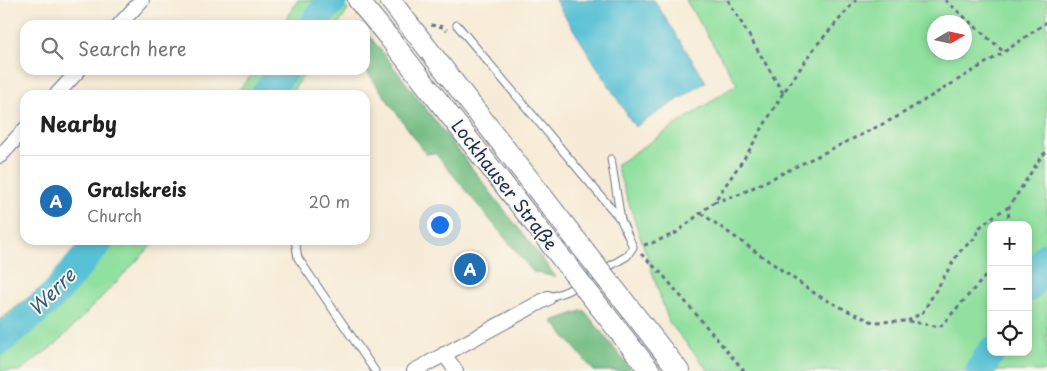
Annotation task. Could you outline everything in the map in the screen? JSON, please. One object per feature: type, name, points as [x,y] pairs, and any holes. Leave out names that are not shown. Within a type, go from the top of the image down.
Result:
[{"type":"main road","name":"Lockhauser Straße","points":[[358,0],[390,38],[650,371]]},
{"type":"main road","name":"Lockhauser Straße","points":[[390,0],[679,371]]},
{"type":"street","points":[[124,20],[142,0]]},
{"type":"street","points":[[61,90],[74,75]]},
{"type":"street","points":[[0,156],[20,135]]},
{"type":"street","points":[[414,371],[548,298]]},
{"type":"street","points":[[444,354],[456,371]]},
{"type":"lane","points":[[457,25],[621,220],[634,247],[627,256],[567,291],[548,298]]},
{"type":"lane","points":[[610,159],[621,220]]},
{"type":"lane","points":[[296,245],[298,258],[375,371]]},
{"type":"path","points":[[728,0],[784,93]]},
{"type":"path","points":[[634,247],[652,244],[676,233],[714,202],[816,46],[856,0]]},
{"type":"path","points":[[945,0],[1004,52]]},
{"type":"path","points":[[714,202],[738,195],[895,118],[1004,52],[1047,22]]},
{"type":"path","points":[[908,321],[923,312],[959,252],[975,238],[979,228],[1009,207],[1041,157],[1047,151]]},
{"type":"path","points":[[1008,221],[1009,207]]},
{"type":"path","points":[[701,213],[817,295],[872,322],[908,321],[940,327],[987,274]]},
{"type":"path","points":[[634,247],[662,274],[744,371]]},
{"type":"green space","points":[[298,0],[340,0],[348,10],[341,20],[286,20]]},
{"type":"green space","points":[[686,0],[1047,0],[1047,371],[709,371],[669,322],[616,165],[737,84]]},
{"type":"green space","points":[[370,37],[556,277],[533,272],[435,153],[426,154],[369,75]]},
{"type":"green space","points":[[252,75],[304,75],[293,90],[238,90]]},
{"type":"green space","points":[[90,245],[152,245],[57,343],[20,371],[0,371],[0,320],[77,259]]},
{"type":"green space","points":[[584,310],[632,371],[594,371],[552,321]]},
{"type":"water","points":[[555,0],[654,0],[706,82],[635,127]]},
{"type":"waterway","name":"Werre","points":[[317,20],[333,0]]},
{"type":"waterway","name":"Werre","points":[[269,90],[280,75]]},
{"type":"waterway","name":"Werre","points":[[0,341],[53,296],[96,245]]},
{"type":"waterway","points":[[1032,281],[1047,256]]},
{"type":"waterway","points":[[980,371],[989,356]]},
{"type":"place","name":"Gralskreis","points":[[470,269]]}]
